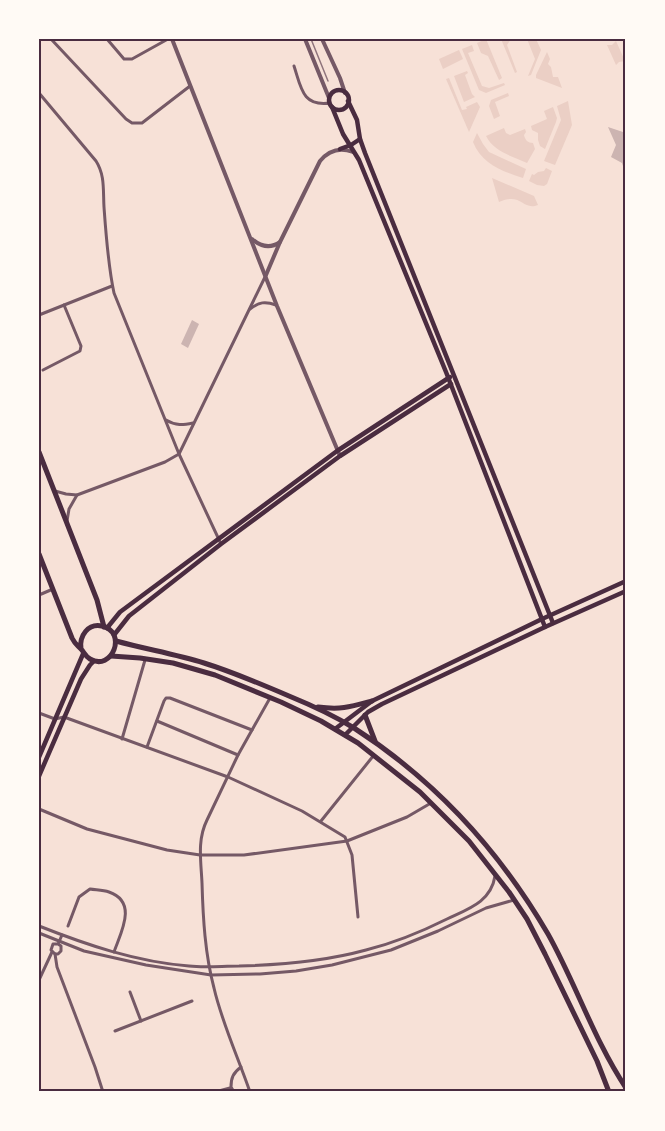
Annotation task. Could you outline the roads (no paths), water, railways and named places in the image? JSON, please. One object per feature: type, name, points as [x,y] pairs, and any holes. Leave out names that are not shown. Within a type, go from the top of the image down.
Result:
[{"type":"main road","points":[[545,627],[448,377],[355,153],[345,138],[330,102],[332,93],[337,90],[345,93],[357,120],[360,140],[553,623]]},
{"type":"main road","points":[[330,102],[338,110],[344,109],[348,101]]},
{"type":"main road","points":[[339,149],[351,146],[360,140]]},
{"type":"main road","points":[[106,627],[120,612],[220,542],[338,453],[448,377],[455,377]]},
{"type":"main road","points":[[338,453],[450,384],[455,377]]},
{"type":"main road","points":[[39,452],[106,627],[115,638],[142,648],[206,663],[312,706],[344,722],[405,764],[442,797],[492,851],[514,880],[549,936],[599,1040],[626,1088]]},
{"type":"main road","points":[[111,656],[116,646],[115,638],[129,616],[220,542]]},
{"type":"main road","points":[[39,554],[72,638],[88,658],[101,661],[111,656],[173,663],[215,675],[270,698],[321,721],[345,735],[432,802],[469,841],[527,918],[597,1061],[609,1092]]},
{"type":"main road","points":[[312,706],[349,708],[372,700],[626,581]]},
{"type":"main road","points":[[345,735],[367,713],[553,623],[626,591]]},
{"type":"main road","points":[[39,757],[82,651],[80,643],[84,632],[93,626],[106,627]]},
{"type":"main road","points":[[458,659],[462,667]]},
{"type":"main road","points":[[39,776],[81,679],[94,661]]},
{"type":"main road","points":[[335,729],[372,700]]},
{"type":"main road","points":[[363,707],[376,743]]},
{"type":"street","points":[[51,39],[132,123],[142,123],[190,86]]},
{"type":"street","points":[[107,39],[124,59],[128,60],[170,39],[338,453]]},
{"type":"street","points":[[294,66],[305,96],[318,104],[330,102],[304,39]]},
{"type":"street","points":[[322,39],[345,93]]},
{"type":"street","points":[[39,93],[101,169],[112,286],[179,454],[220,542]]},
{"type":"street","points":[[339,149],[345,138]]},
{"type":"street","points":[[54,490],[77,495],[165,462],[179,454],[317,165],[324,156],[339,149],[355,153]]},
{"type":"street","points":[[251,239],[258,245],[265,246],[272,246],[280,242]]},
{"type":"street","points":[[39,315],[112,286]]},
{"type":"street","points":[[248,310],[262,302],[277,306]]},
{"type":"street","points":[[43,370],[81,349],[64,305]]},
{"type":"street","points":[[165,419],[180,425],[193,423]]},
{"type":"street","points":[[67,526],[69,509],[77,495]]},
{"type":"street","points":[[39,595],[53,589]]},
{"type":"street","points":[[122,739],[145,659]]},
{"type":"street","points":[[147,747],[166,698],[252,730]]},
{"type":"street","points":[[250,1092],[218,1002],[209,967],[200,843],[203,828],[238,755],[270,698]]},
{"type":"street","points":[[39,713],[55,719],[64,717],[228,777],[273,797],[345,837],[352,855],[358,917]]},
{"type":"street","points":[[157,721],[238,755]]},
{"type":"street","points":[[321,822],[374,756]]},
{"type":"street","points":[[39,808],[87,829],[167,850],[200,855],[244,855],[347,841],[407,817],[432,802]]},
{"type":"street","points":[[39,926],[114,952],[188,966],[272,965],[365,951],[395,942],[481,903],[491,890],[495,874]]},
{"type":"street","points":[[68,926],[79,897],[90,889],[111,893],[123,902],[126,909],[114,952]]},
{"type":"street","points":[[39,933],[84,951],[146,965],[211,975],[269,973],[323,966],[391,950],[486,908],[514,900]]},
{"type":"street","points":[[420,931],[422,937]]},
{"type":"street","points":[[62,935],[59,942],[52,945],[51,949],[96,1067],[103,1092]]},
{"type":"street","points":[[53,953],[58,954],[61,951],[59,942]]},
{"type":"street","points":[[39,980],[53,953]]},
{"type":"street","points":[[130,992],[141,1021]]},
{"type":"street","points":[[115,1031],[192,1001]]},
{"type":"street","points":[[234,1092],[231,1088],[232,1077],[241,1067]]},
{"type":"street","points":[[215,1092],[231,1088]]},
{"type":"tram line","points":[[311,39],[328,81]]}]
